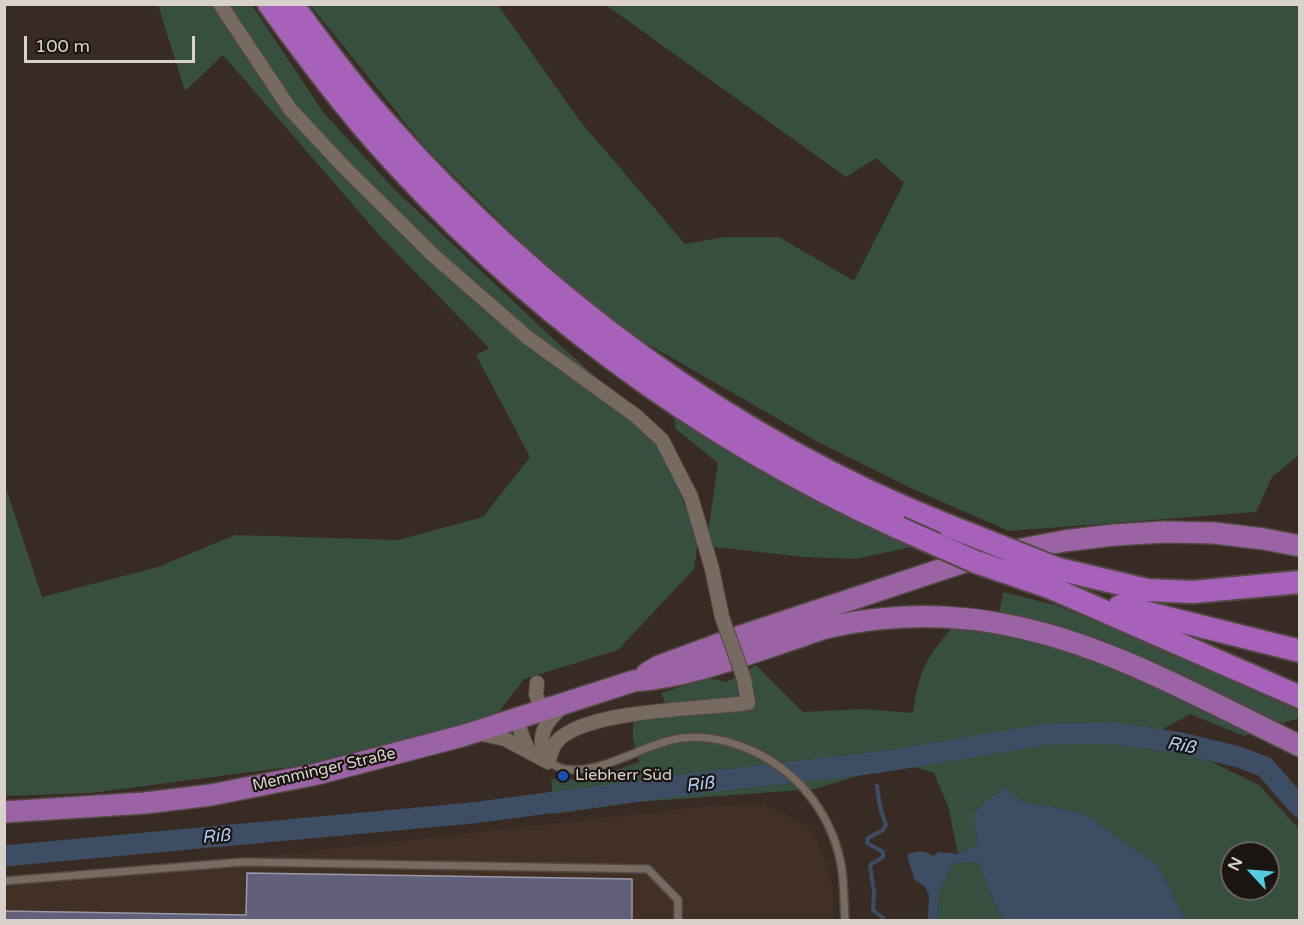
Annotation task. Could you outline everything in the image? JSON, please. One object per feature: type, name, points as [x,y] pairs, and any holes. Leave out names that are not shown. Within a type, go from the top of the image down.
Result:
[{"type":"highway","points":[[269,4],[314,66],[391,158],[458,227],[538,301],[624,368],[711,428],[795,477],[899,528],[976,562],[1054,578],[1147,590],[1193,592],[1299,582]]},
{"type":"highway","points":[[292,4],[358,90],[419,160],[500,241],[568,299],[668,374],[762,434],[851,482],[949,526],[1299,698]]},
{"type":"highway","points":[[1054,578],[1290,648]]},
{"type":"main road","points":[[633,681],[659,666],[738,637],[987,556],[1114,534],[1164,532],[1214,533],[1299,546]]},
{"type":"main road","points":[[633,681],[690,673],[830,627],[924,617],[980,620],[1027,627],[1109,654],[1299,746]]},
{"type":"main road","name":"Memminger Straße","points":[[4,812],[145,803],[211,795],[317,774],[475,732],[633,681]]},
{"type":"street","points":[[220,4],[290,109],[345,168],[417,239],[527,337],[636,416],[662,440],[691,497],[712,569],[722,617],[744,679],[748,703],[650,711],[609,719],[573,730],[555,744],[546,760]]},
{"type":"street","points":[[537,683],[536,694],[541,710]]},
{"type":"street","points":[[546,760],[541,738],[544,727],[550,718],[569,701]]},
{"type":"street","points":[[517,717],[528,750]]},
{"type":"street","points":[[475,732],[505,739],[546,760]]},
{"type":"lane","points":[[546,760],[563,769],[581,769],[612,763],[641,749],[683,738],[724,740],[745,748],[782,768],[818,806],[832,834],[842,870],[844,921]]},
{"type":"lane","points":[[4,881],[243,862],[648,869],[678,900],[678,921]]},
{"type":"shaded area","points":[[763,803],[808,827],[814,834],[828,866],[833,894],[834,920],[5,920],[5,877],[259,857],[717,805]]},
{"type":"green space","points":[[158,5],[252,5],[323,112],[393,188],[563,348],[618,396],[666,455],[698,540],[694,569],[618,650],[524,679],[494,718],[343,760],[91,793],[5,796],[4,482],[42,597],[158,567],[235,535],[398,540],[483,517],[530,457],[476,355],[489,348],[381,237],[223,55],[185,91]]},
{"type":"green space","points":[[310,5],[498,5],[580,121],[685,244],[724,237],[779,237],[854,281],[904,183],[876,158],[846,177],[606,5],[1299,5],[1299,455],[1272,477],[1256,512],[1009,531],[915,490],[818,442],[627,332],[549,270],[424,146]]},
{"type":"green space","points":[[674,416],[911,547],[856,559],[804,557],[706,546],[718,463],[676,429]]},
{"type":"green space","points":[[1003,592],[1055,605],[1134,637],[1299,711],[1299,718],[1244,736],[1190,714],[1154,734],[1154,749],[1206,759],[1259,785],[1299,829],[1299,920],[1185,920],[1158,866],[1083,813],[1019,801],[976,830],[978,844],[958,854],[948,806],[934,773],[914,767],[857,776],[815,789],[637,802],[555,814],[551,779],[590,779],[639,762],[633,738],[633,721],[671,716],[661,693],[707,678],[727,682],[756,665],[803,712],[863,709],[913,713],[925,666],[953,627],[995,633]]},
{"type":"green space","points":[[980,862],[992,898],[1004,920],[938,920],[939,892],[953,863]]},
{"type":"water","points":[[1007,788],[1019,801],[1083,813],[1158,866],[1185,920],[1004,920],[992,898],[979,862],[953,863],[939,892],[938,920],[928,920],[929,895],[925,887],[915,880],[908,854],[921,852],[933,856],[939,852],[958,854],[978,844],[974,816],[984,802]]},
{"type":"building","points":[[247,873],[632,879],[632,920],[4,920],[4,911],[246,915]]},
{"type":"waterway","name":"Riß","points":[[4,856],[472,813],[882,762],[1049,734],[1112,733],[1181,743],[1239,757],[1265,767],[1300,807]]},
{"type":"waterway","points":[[877,786],[886,824],[883,830],[868,838],[867,843],[883,852],[883,857],[870,865],[874,893],[873,910],[883,918],[882,920]]},
{"type":"place","name":"Liebherr Süd","points":[[563,776]]}]
